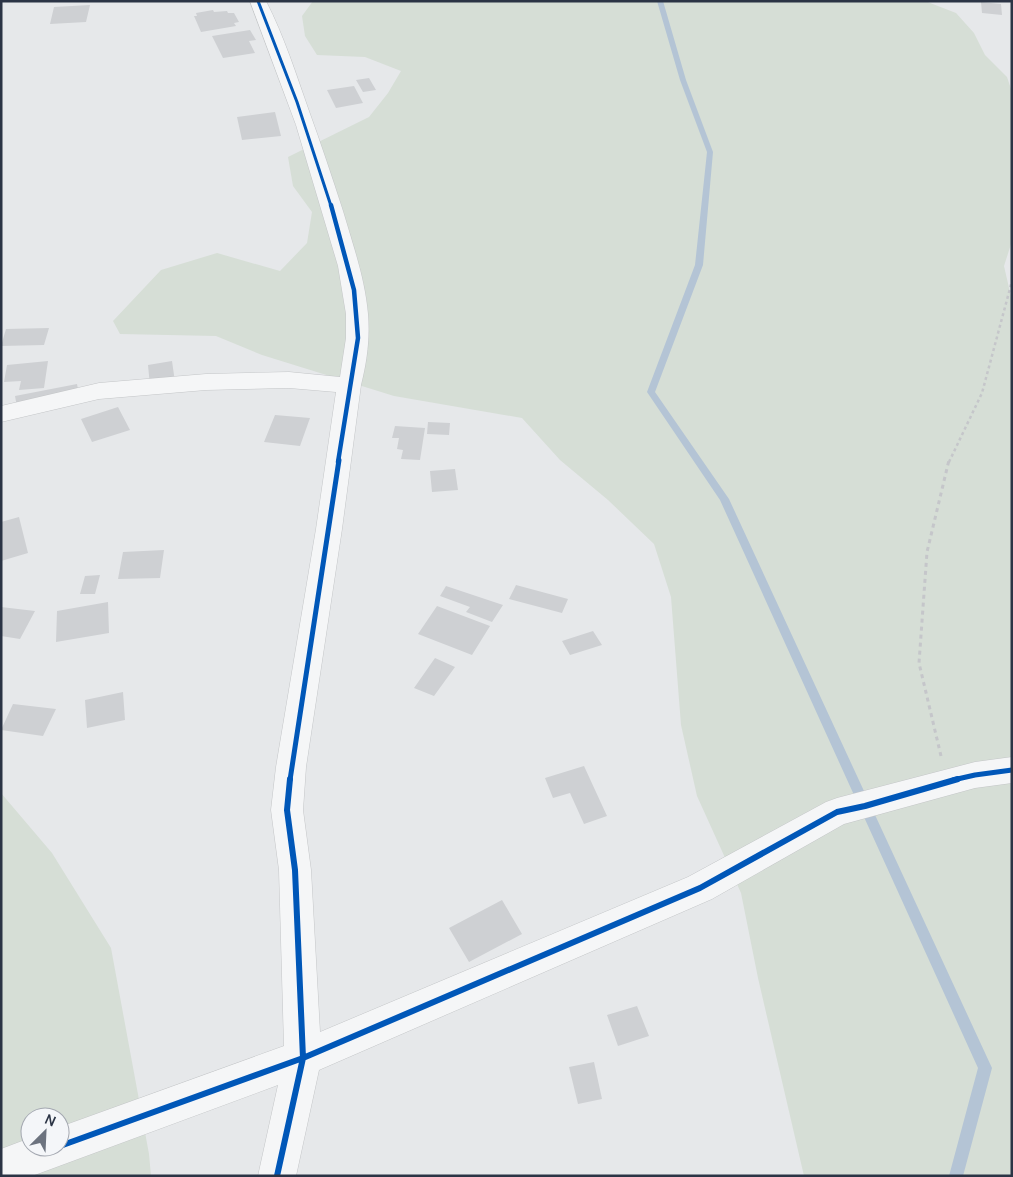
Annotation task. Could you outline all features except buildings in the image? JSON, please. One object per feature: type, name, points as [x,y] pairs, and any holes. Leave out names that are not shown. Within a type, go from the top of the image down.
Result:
[{"type":"street","points":[[258,1],[307,127],[349,264],[358,327],[355,368],[349,385],[329,529],[290,766],[287,810],[295,870],[303,1058],[277,1176]]},
{"type":"street","points":[[1,414],[98,392],[206,382],[289,380],[349,385]]},
{"type":"street","points":[[70,1143],[303,1058],[700,888],[837,812],[865,806],[947,781],[1012,770]]},
{"type":"street","points":[[1,1168],[31,1157]]},
{"type":"path","points":[[947,781],[919,663],[926,552],[949,460],[982,393],[1012,281]]},
{"type":"shaded area","points":[[313,1],[925,1],[956,13],[974,33],[985,55],[1007,77],[1012,92],[1012,241],[1004,266],[1012,301],[1012,1176],[804,1176],[758,978],[741,893],[697,796],[681,725],[671,597],[654,544],[608,500],[560,460],[522,418],[394,396],[262,355],[216,336],[120,334],[113,321],[161,270],[217,253],[280,271],[307,243],[312,212],[293,186],[288,157],[369,117],[388,93],[401,71],[365,57],[317,55],[305,36],[302,16]]},
{"type":"shaded area","points":[[1,793],[52,853],[111,948],[149,1154],[151,1176],[1,1176]]},
{"type":"waterway","points":[[660,1],[683,80],[710,152],[699,265],[651,392],[724,499],[985,1068],[956,1176]]},
{"type":"cycle path","points":[[258,1],[305,125],[342,242],[354,290],[358,338],[355,362],[349,385],[329,529],[291,767],[287,810],[295,870],[303,1058],[277,1176]]},
{"type":"cycle path","points":[[70,1142],[303,1058],[700,888],[837,812],[975,775],[1012,770]]}]
